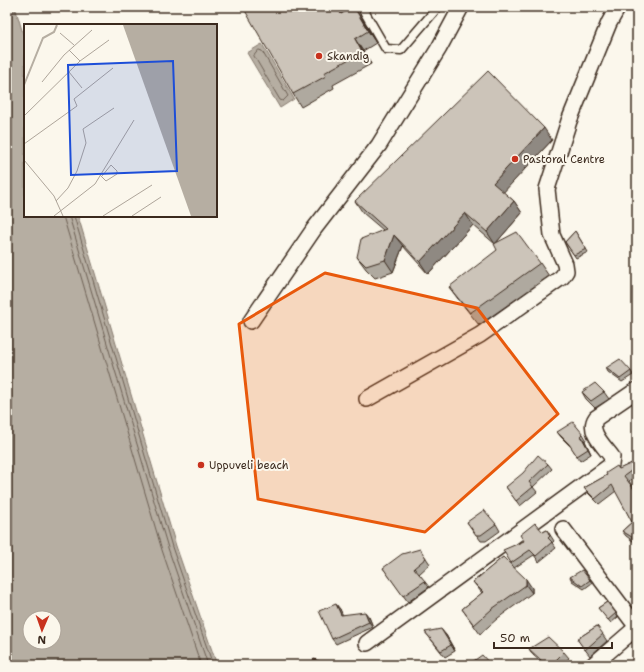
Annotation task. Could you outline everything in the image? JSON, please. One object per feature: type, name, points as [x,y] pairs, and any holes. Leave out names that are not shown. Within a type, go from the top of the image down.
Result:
[{"type":"street","points":[[250,321],[314,229],[379,145],[439,48],[461,7]]},
{"type":"street","points":[[367,399],[480,336],[562,277],[566,271],[565,264],[552,235],[547,189],[569,121],[609,22],[618,7]]},
{"type":"street","points":[[367,643],[611,465],[612,457],[593,430],[592,423],[596,418],[637,390]]},
{"type":"street","points":[[563,529],[637,627],[593,665]]},
{"type":"lane","points":[[365,7],[364,11],[386,49],[401,50],[438,7]]},
{"type":"highlighted area","points":[[325,273],[477,308],[558,414],[425,532],[258,499],[239,324]]},
{"type":"water","points":[[7,7],[15,7],[24,37],[24,217],[78,217],[176,546],[217,665],[7,665]]},
{"type":"water","points":[[262,44],[294,99],[280,108],[247,53]]},
{"type":"building","name":"Skandig","points":[[243,7],[337,7],[341,14],[354,7],[368,31],[355,39],[362,52],[324,73],[326,76],[293,94]]},
{"type":"building","points":[[488,71],[544,128],[493,183],[514,201],[487,232],[465,213],[420,262],[394,235],[385,260],[366,266],[357,257],[361,239],[386,229],[355,201]]},
{"type":"building","points":[[575,231],[586,249],[574,255],[565,242]]},
{"type":"building","points":[[517,232],[540,263],[470,313],[449,287],[497,250],[494,244]]},
{"type":"building","points":[[620,359],[631,371],[620,379],[606,368]]},
{"type":"building","points":[[595,383],[604,392],[591,401],[582,392]]},
{"type":"building","points":[[573,422],[583,434],[581,436],[588,449],[577,456],[569,444],[557,432]]},
{"type":"building","points":[[538,455],[548,464],[529,482],[533,487],[516,501],[506,487],[523,473]]},
{"type":"building","points":[[632,463],[635,468],[624,476],[637,493],[637,536],[635,539],[622,531],[632,522],[612,485],[595,499],[584,488],[607,475],[606,473],[617,466],[619,469]]},
{"type":"building","points":[[484,510],[496,524],[481,535],[476,535],[467,522]]},
{"type":"building","points":[[535,523],[543,532],[547,530],[550,536],[548,538],[552,542],[536,556],[530,550],[511,563],[503,550],[524,541],[520,535]]},
{"type":"building","points":[[420,549],[426,558],[414,568],[425,581],[403,596],[383,568],[402,554]]},
{"type":"building","points":[[503,557],[526,579],[526,585],[492,609],[474,625],[462,609],[483,592],[473,582]]},
{"type":"building","points":[[582,570],[590,580],[582,586],[570,577]]},
{"type":"building","points":[[607,602],[616,613],[608,620],[598,608]]},
{"type":"building","points":[[336,604],[341,615],[365,612],[369,622],[332,639],[319,611]]},
{"type":"building","points":[[597,626],[603,634],[585,650],[577,639]]},
{"type":"building","points":[[441,629],[451,645],[441,651],[425,632]]},
{"type":"building","points":[[548,637],[564,652],[551,665],[536,665],[542,661],[529,649]]},
{"type":"building","points":[[482,655],[491,665],[468,665]]},
{"type":"building","points":[[314,659],[328,665],[311,665]]},
{"type":"place","name":"Skandig","points":[[319,56]]},
{"type":"place","name":"Pastoral Centre","points":[[515,159]]},
{"type":"place","name":"Uppuveli beach","points":[[201,465]]}]
